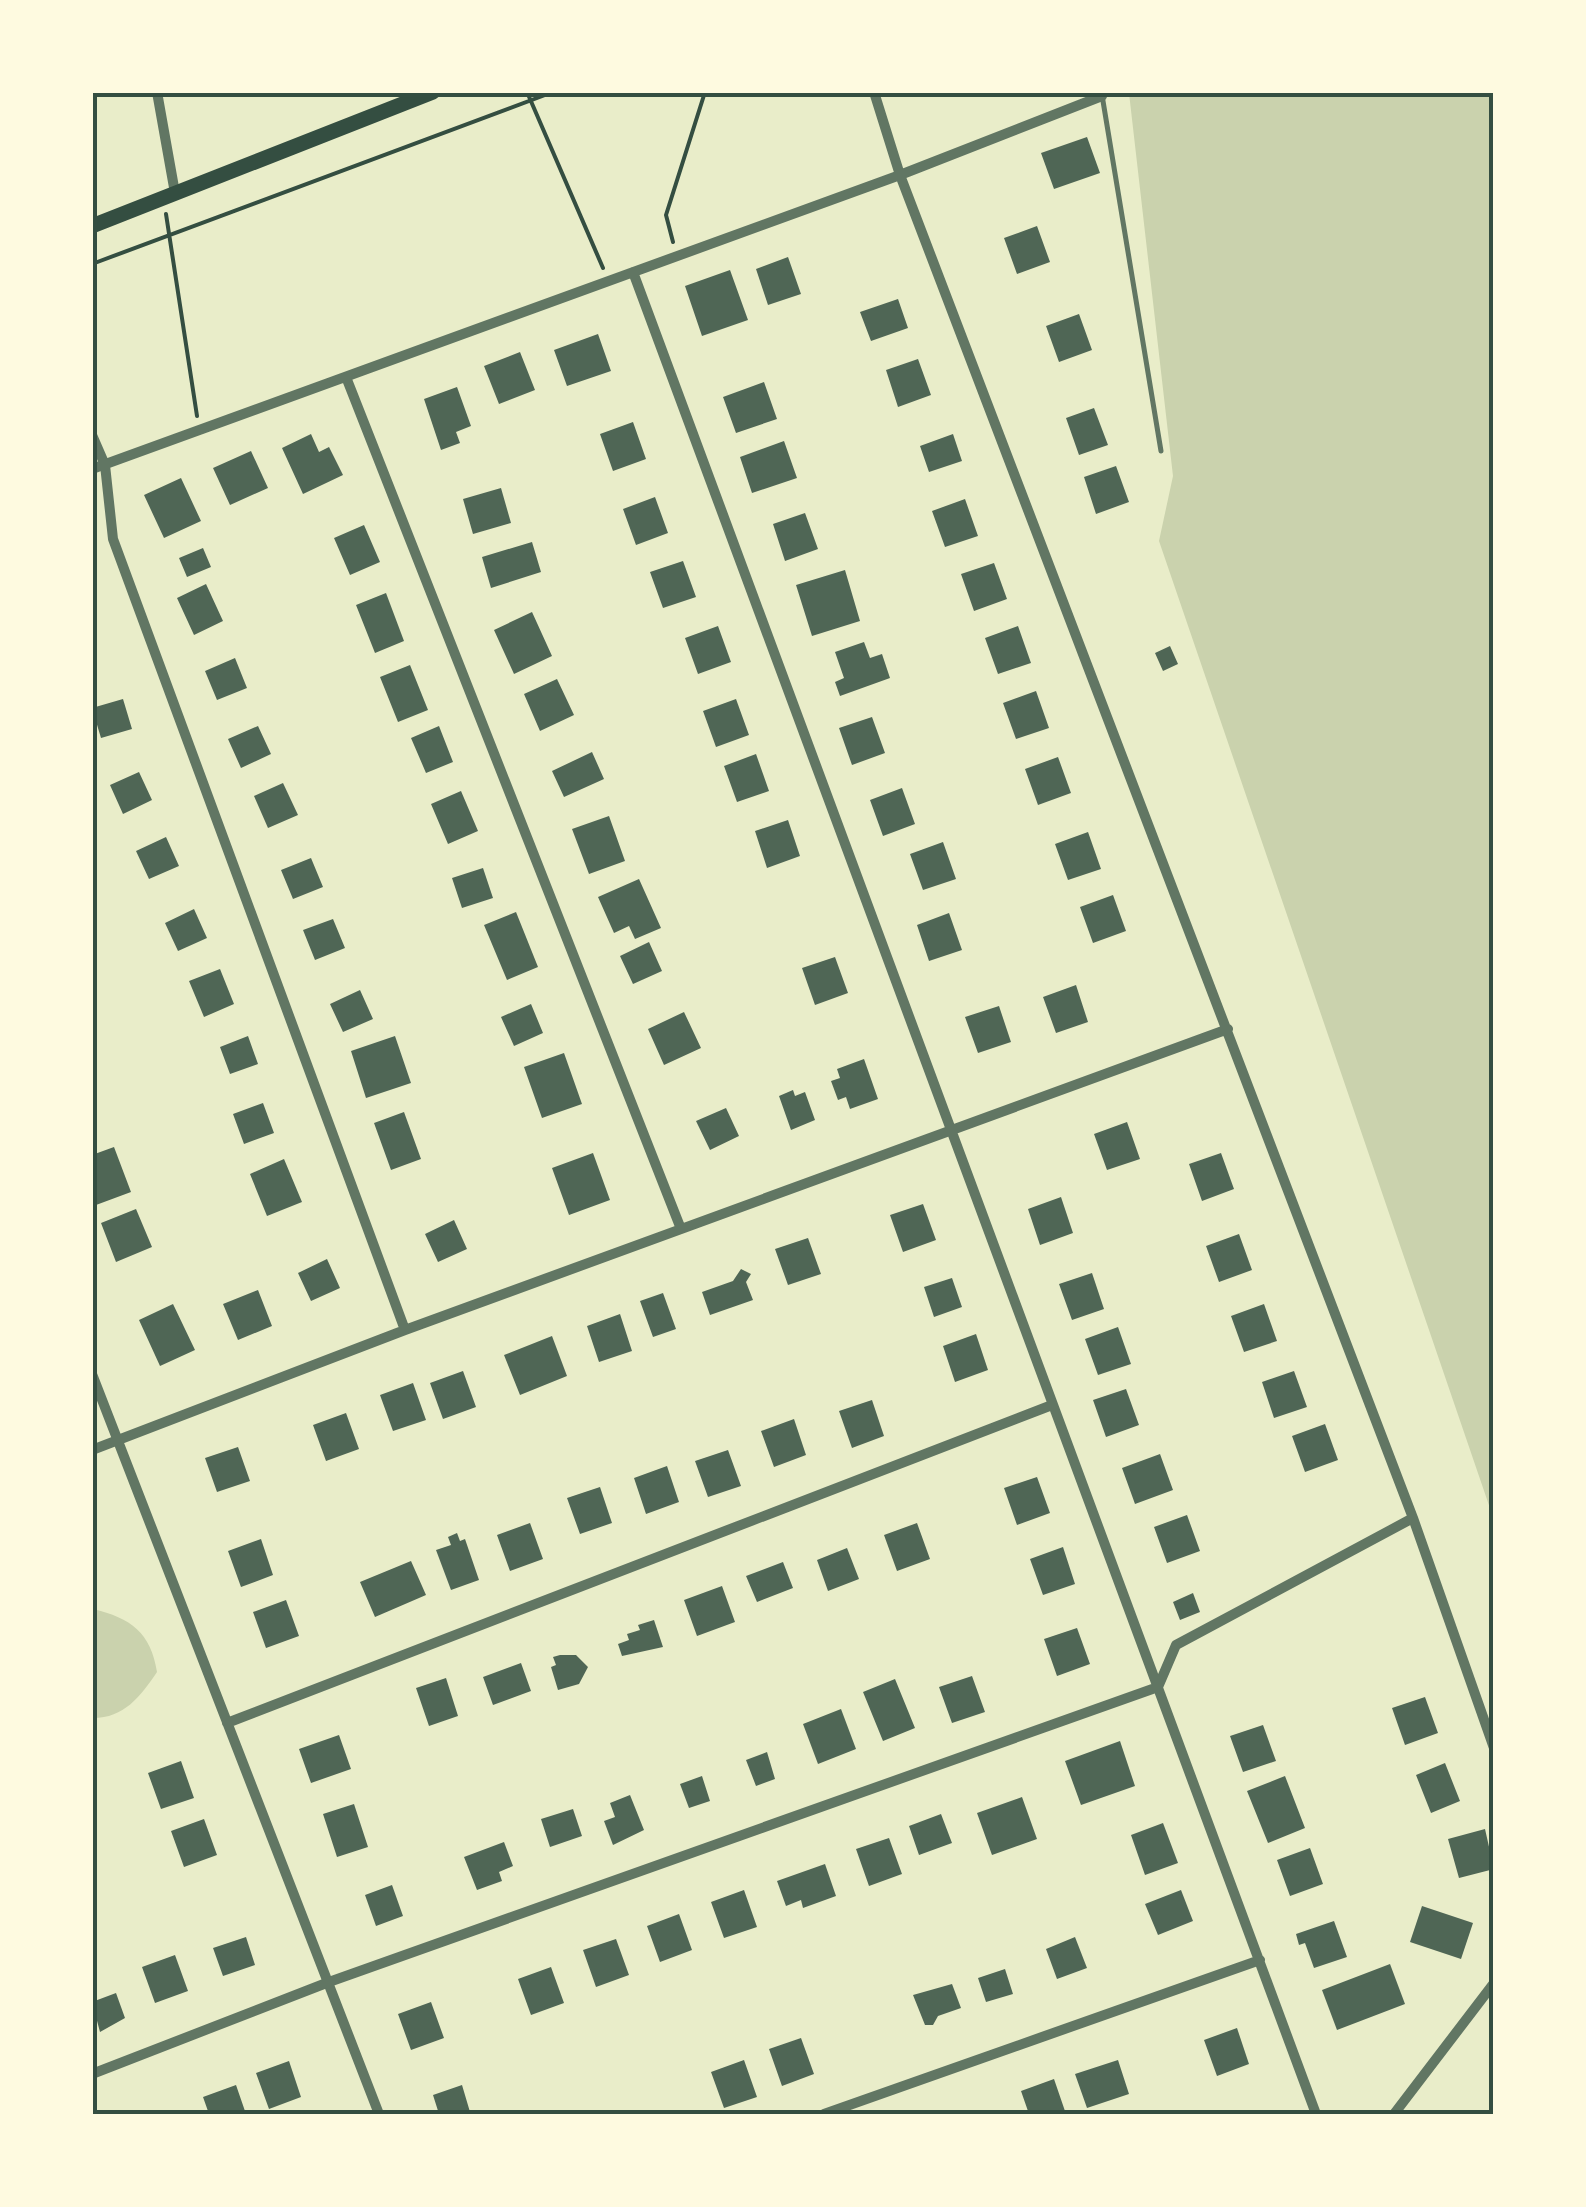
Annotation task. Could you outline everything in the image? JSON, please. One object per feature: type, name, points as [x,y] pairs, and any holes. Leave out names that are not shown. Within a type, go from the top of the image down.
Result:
[{"type":"main road","points":[[92,226],[433,92]]},
{"type":"street","points":[[157,92],[176,193]]},
{"type":"street","points":[[874,92],[900,175],[1413,1518],[1494,1748]]},
{"type":"street","points":[[92,469],[900,175],[1102,94]]},
{"type":"street","points":[[633,272],[1316,2114]]},
{"type":"street","points":[[346,377],[681,1229]]},
{"type":"street","points":[[92,434],[105,465],[113,539],[405,1330]]},
{"type":"street","points":[[92,1450],[405,1330],[1228,1029]]},
{"type":"street","points":[[92,1374],[379,2114]]},
{"type":"street","points":[[227,1723],[1052,1406]]},
{"type":"street","points":[[92,2074],[329,1982],[1158,1687],[1176,1645],[1413,1518]]},
{"type":"street","points":[[824,2114],[1260,1960]]},
{"type":"street","points":[[1394,2114],[1494,1982]]},
{"type":"lane","points":[[1102,94],[1162,451]]},
{"type":"path","points":[[527,92],[609,281]]},
{"type":"path","points":[[92,264],[552,92]]},
{"type":"path","points":[[677,256],[666,215],[705,92]]},
{"type":"path","points":[[176,193],[164,217],[199,430]]},
{"type":"green space","points":[[1129,93],[1493,93],[1493,1517],[1159,541],[1173,476]]},
{"type":"green space","points":[[93,1609],[118,1617],[137,1629],[150,1647],[157,1672],[122,1710],[93,1718]]},
{"type":"building","points":[[1087,137],[1100,173],[1054,189],[1041,153]]},
{"type":"building","points":[[1037,226],[1050,262],[1017,274],[1004,238]]},
{"type":"building","points":[[788,257],[801,294],[768,305],[756,269]]},
{"type":"building","points":[[730,270],[748,320],[702,336],[685,286]]},
{"type":"building","points":[[898,299],[908,328],[871,341],[860,312]]},
{"type":"building","points":[[1079,314],[1092,350],[1059,362],[1046,326]]},
{"type":"building","points":[[598,334],[611,371],[567,386],[554,350]]},
{"type":"building","points":[[520,352],[535,390],[499,404],[484,366]]},
{"type":"building","points":[[918,359],[931,395],[898,407],[886,370]]},
{"type":"building","points":[[764,382],[777,419],[736,433],[723,397]]},
{"type":"building","points":[[457,387],[471,426],[456,432],[460,443],[441,450],[424,399]]},
{"type":"building","points":[[1094,408],[1108,445],[1079,455],[1066,418]]},
{"type":"building","points":[[633,422],[646,459],[613,471],[600,434]]},
{"type":"building","points":[[311,434],[319,452],[329,447],[343,475],[303,494],[282,448]]},
{"type":"building","points":[[953,434],[962,461],[929,472],[920,446]]},
{"type":"building","points":[[784,441],[797,478],[752,493],[740,457]]},
{"type":"building","points":[[251,451],[268,488],[230,505],[213,468]]},
{"type":"building","points":[[1116,466],[1129,502],[1096,514],[1084,477]]},
{"type":"building","points":[[181,478],[201,521],[164,538],[144,495]]},
{"type":"building","points":[[501,488],[511,523],[473,534],[463,499]]},
{"type":"building","points":[[655,497],[668,533],[636,545],[623,509]]},
{"type":"building","points":[[965,499],[978,536],[945,547],[932,511]]},
{"type":"building","points":[[805,513],[818,549],[785,561],[773,524]]},
{"type":"building","points":[[364,525],[380,562],[350,575],[334,538]]},
{"type":"building","points":[[532,542],[541,572],[491,588],[482,557]]},
{"type":"building","points":[[203,548],[211,567],[187,577],[179,558]]},
{"type":"building","points":[[683,561],[696,597],[663,608],[650,572]]},
{"type":"building","points":[[994,563],[1007,599],[974,611],[961,574]]},
{"type":"building","points":[[845,570],[860,621],[812,636],[796,585]]},
{"type":"building","points":[[206,584],[223,621],[194,635],[177,598]]},
{"type":"building","points":[[386,593],[404,641],[375,653],[356,605]]},
{"type":"building","points":[[532,612],[552,656],[514,674],[494,630]]},
{"type":"building","points":[[718,626],[731,662],[698,674],[685,638]]},
{"type":"building","points":[[1018,626],[1031,663],[998,674],[985,638]]},
{"type":"building","points":[[864,642],[870,658],[882,654],[890,678],[840,696],[835,682],[844,678],[835,652]]},
{"type":"building","points":[[1170,646],[1178,664],[1163,671],[1155,653]]},
{"type":"building","points":[[235,658],[247,688],[217,700],[205,671]]},
{"type":"building","points":[[410,665],[428,710],[398,722],[380,677]]},
{"type":"building","points":[[557,679],[574,715],[540,731],[524,694]]},
{"type":"building","points":[[1036,691],[1049,728],[1016,739],[1003,703]]},
{"type":"building","points":[[123,699],[132,729],[101,738],[92,708]]},
{"type":"building","points":[[736,699],[749,735],[716,747],[703,711]]},
{"type":"building","points":[[872,717],[885,753],[852,765],[839,728]]},
{"type":"building","points":[[258,726],[271,754],[241,768],[228,739]]},
{"type":"building","points":[[439,726],[453,762],[426,773],[411,738]]},
{"type":"building","points":[[592,752],[604,779],[564,797],[552,771]]},
{"type":"building","points":[[756,754],[769,791],[737,802],[724,766]]},
{"type":"building","points":[[1058,757],[1071,793],[1038,805],[1025,769]]},
{"type":"building","points":[[139,772],[152,800],[123,814],[110,785]]},
{"type":"building","points":[[283,783],[298,815],[268,828],[254,796]]},
{"type":"building","points":[[902,788],[915,824],[883,836],[870,800]]},
{"type":"building","points":[[461,791],[478,831],[448,844],[431,804]]},
{"type":"building","points":[[609,816],[625,861],[589,874],[572,829]]},
{"type":"building","points":[[788,820],[800,856],[767,868],[755,831]]},
{"type":"building","points":[[1088,832],[1101,869],[1068,880],[1055,844]]},
{"type":"building","points":[[166,837],[179,866],[149,879],[136,851]]},
{"type":"building","points":[[943,842],[956,879],[923,890],[910,854]]},
{"type":"building","points":[[311,858],[323,887],[293,899],[281,870]]},
{"type":"building","points":[[483,868],[493,898],[462,908],[452,878]]},
{"type":"building","points":[[639,879],[661,928],[635,939],[629,926],[614,933],[598,897]]},
{"type":"building","points":[[1113,895],[1126,931],[1093,943],[1080,907]]},
{"type":"building","points":[[194,909],[207,938],[178,951],[165,923]]},
{"type":"building","points":[[516,912],[538,967],[507,980],[484,925]]},
{"type":"building","points":[[949,913],[962,950],[929,961],[917,925]]},
{"type":"building","points":[[333,919],[345,948],[315,960],[303,930]]},
{"type":"building","points":[[649,942],[662,971],[633,984],[620,956]]},
{"type":"building","points":[[835,957],[848,993],[815,1005],[802,968]]},
{"type":"building","points":[[220,969],[234,1004],[204,1017],[189,981]]},
{"type":"building","points":[[1076,985],[1088,1022],[1056,1033],[1043,997]]},
{"type":"building","points":[[360,990],[373,1019],[343,1032],[330,1004]]},
{"type":"building","points":[[531,1004],[543,1033],[514,1046],[501,1017]]},
{"type":"building","points":[[999,1006],[1011,1042],[978,1053],[965,1017]]},
{"type":"building","points":[[684,1012],[701,1048],[664,1065],[648,1029]]},
{"type":"building","points":[[248,1036],[258,1064],[230,1074],[220,1047]]},
{"type":"building","points":[[395,1036],[411,1083],[366,1098],[351,1051]]},
{"type":"building","points":[[564,1053],[582,1104],[542,1118],[524,1067]]},
{"type":"building","points":[[864,1059],[878,1099],[850,1109],[846,1097],[838,1100],[831,1081],[840,1078],[837,1069]]},
{"type":"building","points":[[793,1090],[795,1096],[805,1092],[815,1120],[791,1130],[779,1096]]},
{"type":"building","points":[[263,1103],[274,1133],[244,1144],[233,1114]]},
{"type":"building","points":[[726,1108],[739,1136],[710,1150],[696,1121]]},
{"type":"building","points":[[404,1112],[421,1159],[391,1170],[374,1123]]},
{"type":"building","points":[[1127,1122],[1140,1159],[1107,1170],[1094,1134]]},
{"type":"building","points":[[114,1147],[131,1192],[96,1205],[92,1155]]},
{"type":"building","points":[[593,1153],[610,1200],[569,1215],[552,1168]]},
{"type":"building","points":[[1221,1153],[1234,1189],[1202,1201],[1189,1164]]},
{"type":"building","points":[[284,1159],[302,1202],[267,1216],[250,1174]]},
{"type":"building","points":[[1061,1197],[1073,1233],[1040,1245],[1028,1209]]},
{"type":"building","points":[[923,1204],[936,1240],[903,1252],[890,1215]]},
{"type":"building","points":[[136,1209],[152,1247],[116,1262],[101,1223]]},
{"type":"building","points":[[454,1220],[467,1249],[438,1262],[425,1234]]},
{"type":"building","points":[[1239,1234],[1252,1270],[1219,1282],[1206,1246]]},
{"type":"building","points":[[808,1238],[821,1274],[788,1285],[775,1249]]},
{"type":"building","points":[[327,1259],[340,1288],[311,1301],[298,1273]]},
{"type":"building","points":[[741,1269],[751,1274],[746,1282],[753,1300],[710,1315],[702,1292],[733,1281]]},
{"type":"building","points":[[1092,1273],[1104,1309],[1072,1320],[1059,1284]]},
{"type":"building","points":[[952,1278],[962,1307],[934,1317],[924,1287]]},
{"type":"building","points":[[258,1290],[272,1326],[238,1340],[223,1304]]},
{"type":"building","points":[[663,1293],[676,1329],[653,1337],[640,1301]]},
{"type":"building","points":[[173,1304],[195,1350],[160,1366],[139,1320]]},
{"type":"building","points":[[1264,1304],[1277,1341],[1244,1352],[1231,1316]]},
{"type":"building","points":[[620,1314],[632,1351],[599,1362],[587,1326]]},
{"type":"building","points":[[1118,1327],[1131,1364],[1098,1375],[1085,1339]]},
{"type":"building","points":[[976,1334],[988,1370],[955,1382],[943,1346]]},
{"type":"building","points":[[552,1336],[567,1376],[520,1395],[504,1355]]},
{"type":"building","points":[[463,1371],[476,1407],[443,1419],[430,1383]]},
{"type":"building","points":[[1294,1371],[1307,1407],[1274,1418],[1262,1382]]},
{"type":"building","points":[[413,1383],[426,1420],[393,1431],[380,1395]]},
{"type":"building","points":[[1126,1389],[1139,1425],[1106,1437],[1093,1400]]},
{"type":"building","points":[[872,1400],[884,1436],[852,1448],[839,1411]]},
{"type":"building","points":[[346,1413],[359,1449],[326,1461],[313,1425]]},
{"type":"building","points":[[794,1419],[806,1455],[774,1467],[761,1431]]},
{"type":"building","points":[[1325,1424],[1338,1460],[1305,1472],[1292,1436]]},
{"type":"building","points":[[238,1447],[250,1481],[217,1492],[205,1458]]},
{"type":"building","points":[[728,1450],[741,1486],[708,1497],[695,1461]]},
{"type":"building","points":[[1160,1454],[1173,1490],[1135,1504],[1122,1468]]},
{"type":"building","points":[[667,1466],[679,1502],[646,1514],[634,1478]]},
{"type":"building","points":[[1037,1477],[1050,1513],[1017,1525],[1004,1488]]},
{"type":"building","points":[[600,1487],[612,1523],[580,1534],[567,1498]]},
{"type":"building","points":[[1187,1515],[1200,1551],[1167,1563],[1154,1527]]},
{"type":"building","points":[[530,1523],[543,1559],[510,1571],[497,1535]]},
{"type":"building","points":[[917,1523],[930,1559],[897,1571],[884,1535]]},
{"type":"building","points":[[457,1533],[460,1541],[465,1539],[479,1580],[451,1590],[436,1550],[451,1545],[448,1537]]},
{"type":"building","points":[[261,1539],[273,1575],[241,1587],[228,1551]]},
{"type":"building","points":[[1063,1547],[1075,1584],[1043,1595],[1030,1559]]},
{"type":"building","points":[[847,1548],[859,1579],[828,1591],[817,1560]]},
{"type":"building","points":[[411,1561],[426,1595],[375,1617],[360,1582]]},
{"type":"building","points":[[783,1562],[793,1588],[757,1602],[746,1576]]},
{"type":"building","points":[[722,1586],[735,1622],[697,1636],[684,1600]]},
{"type":"building","points":[[1193,1593],[1200,1612],[1180,1620],[1173,1602]]},
{"type":"building","points":[[286,1600],[299,1636],[266,1648],[253,1612]]},
{"type":"building","points":[[654,1620],[663,1647],[622,1656],[618,1644],[629,1640],[627,1634],[640,1630],[638,1625]]},
{"type":"building","points":[[1077,1628],[1090,1664],[1057,1676],[1044,1639]]},
{"type":"building","points":[[576,1655],[588,1667],[579,1684],[558,1690],[551,1667],[556,1665],[553,1657]]},
{"type":"building","points":[[521,1663],[531,1691],[493,1705],[483,1677]]},
{"type":"building","points":[[972,1676],[985,1712],[952,1723],[939,1687]]},
{"type":"building","points":[[446,1678],[458,1716],[429,1726],[416,1688]]},
{"type":"building","points":[[895,1679],[915,1728],[883,1741],[863,1692]]},
{"type":"building","points":[[1425,1697],[1438,1733],[1405,1745],[1392,1708]]},
{"type":"building","points":[[841,1709],[856,1749],[818,1764],[803,1724]]},
{"type":"building","points":[[1263,1725],[1276,1761],[1243,1772],[1230,1736]]},
{"type":"building","points":[[339,1735],[351,1769],[311,1783],[299,1749]]},
{"type":"building","points":[[1120,1741],[1135,1786],[1081,1805],[1065,1761]]},
{"type":"building","points":[[767,1752],[775,1779],[756,1786],[746,1760]]},
{"type":"building","points":[[181,1761],[194,1798],[161,1809],[148,1773]]},
{"type":"building","points":[[1445,1763],[1460,1801],[1431,1813],[1416,1775]]},
{"type":"building","points":[[702,1776],[710,1801],[689,1808],[680,1784]]},
{"type":"building","points":[[1285,1776],[1305,1828],[1268,1843],[1247,1791]]},
{"type":"building","points":[[630,1795],[644,1830],[613,1845],[604,1821],[615,1817],[610,1803]]},
{"type":"building","points":[[1022,1797],[1037,1839],[992,1855],[977,1813]]},
{"type":"building","points":[[354,1804],[368,1847],[337,1857],[323,1814]]},
{"type":"building","points":[[573,1809],[582,1836],[550,1847],[541,1819]]},
{"type":"building","points":[[941,1814],[952,1843],[919,1855],[909,1826]]},
{"type":"building","points":[[204,1819],[217,1855],[184,1867],[171,1831]]},
{"type":"building","points":[[1163,1823],[1178,1863],[1145,1875],[1131,1835]]},
{"type":"building","points":[[1485,1829],[1494,1869],[1459,1878],[1448,1839]]},
{"type":"building","points":[[889,1838],[902,1874],[869,1886],[856,1849]]},
{"type":"building","points":[[504,1842],[513,1866],[499,1872],[502,1881],[477,1890],[464,1857]]},
{"type":"building","points":[[1310,1848],[1323,1884],[1290,1896],[1277,1860]]},
{"type":"building","points":[[825,1864],[836,1896],[803,1908],[801,1900],[786,1906],[777,1881]]},
{"type":"building","points":[[392,1885],[403,1916],[376,1926],[365,1895]]},
{"type":"building","points":[[744,1890],[757,1927],[724,1938],[711,1902]]},
{"type":"building","points":[[1181,1890],[1193,1921],[1158,1935],[1145,1904]]},
{"type":"building","points":[[1422,1906],[1473,1923],[1461,1959],[1410,1942]]},
{"type":"building","points":[[679,1914],[692,1950],[660,1962],[647,1926]]},
{"type":"building","points":[[1334,1921],[1347,1957],[1314,1968],[1305,1943],[1299,1945],[1296,1934]]},
{"type":"building","points":[[246,1937],[255,1965],[223,1976],[213,1948]]},
{"type":"building","points":[[1075,1937],[1087,1968],[1057,1979],[1046,1949]]},
{"type":"building","points":[[616,1939],[629,1975],[596,1987],[583,1950]]},
{"type":"building","points":[[175,1955],[188,1991],[155,2003],[142,1967]]},
{"type":"building","points":[[1390,1964],[1405,2004],[1337,2030],[1322,1990]]},
{"type":"building","points":[[551,1967],[564,2003],[531,2015],[518,1979]]},
{"type":"building","points":[[1005,1969],[1013,1994],[986,2002],[978,1978]]},
{"type":"building","points":[[952,1984],[961,2008],[938,2016],[933,2025],[925,2025],[913,1995]]},
{"type":"building","points":[[116,1993],[125,2018],[100,2032],[92,2002]]},
{"type":"building","points":[[431,2002],[444,2038],[411,2050],[398,2014]]},
{"type":"building","points":[[1237,2028],[1249,2064],[1217,2076],[1204,2040]]},
{"type":"building","points":[[801,2038],[814,2074],[782,2086],[769,2049]]},
{"type":"building","points":[[744,2060],[757,2097],[724,2108],[711,2072]]},
{"type":"building","points":[[1118,2060],[1129,2094],[1087,2108],[1075,2074]]},
{"type":"building","points":[[289,2061],[301,2097],[269,2109],[256,2073]]},
{"type":"building","points":[[1054,2079],[1066,2114],[1029,2114],[1021,2091]]},
{"type":"building","points":[[236,2085],[246,2114],[209,2114],[203,2097]]},
{"type":"building","points":[[462,2085],[470,2112],[439,2114],[433,2095]]}]
